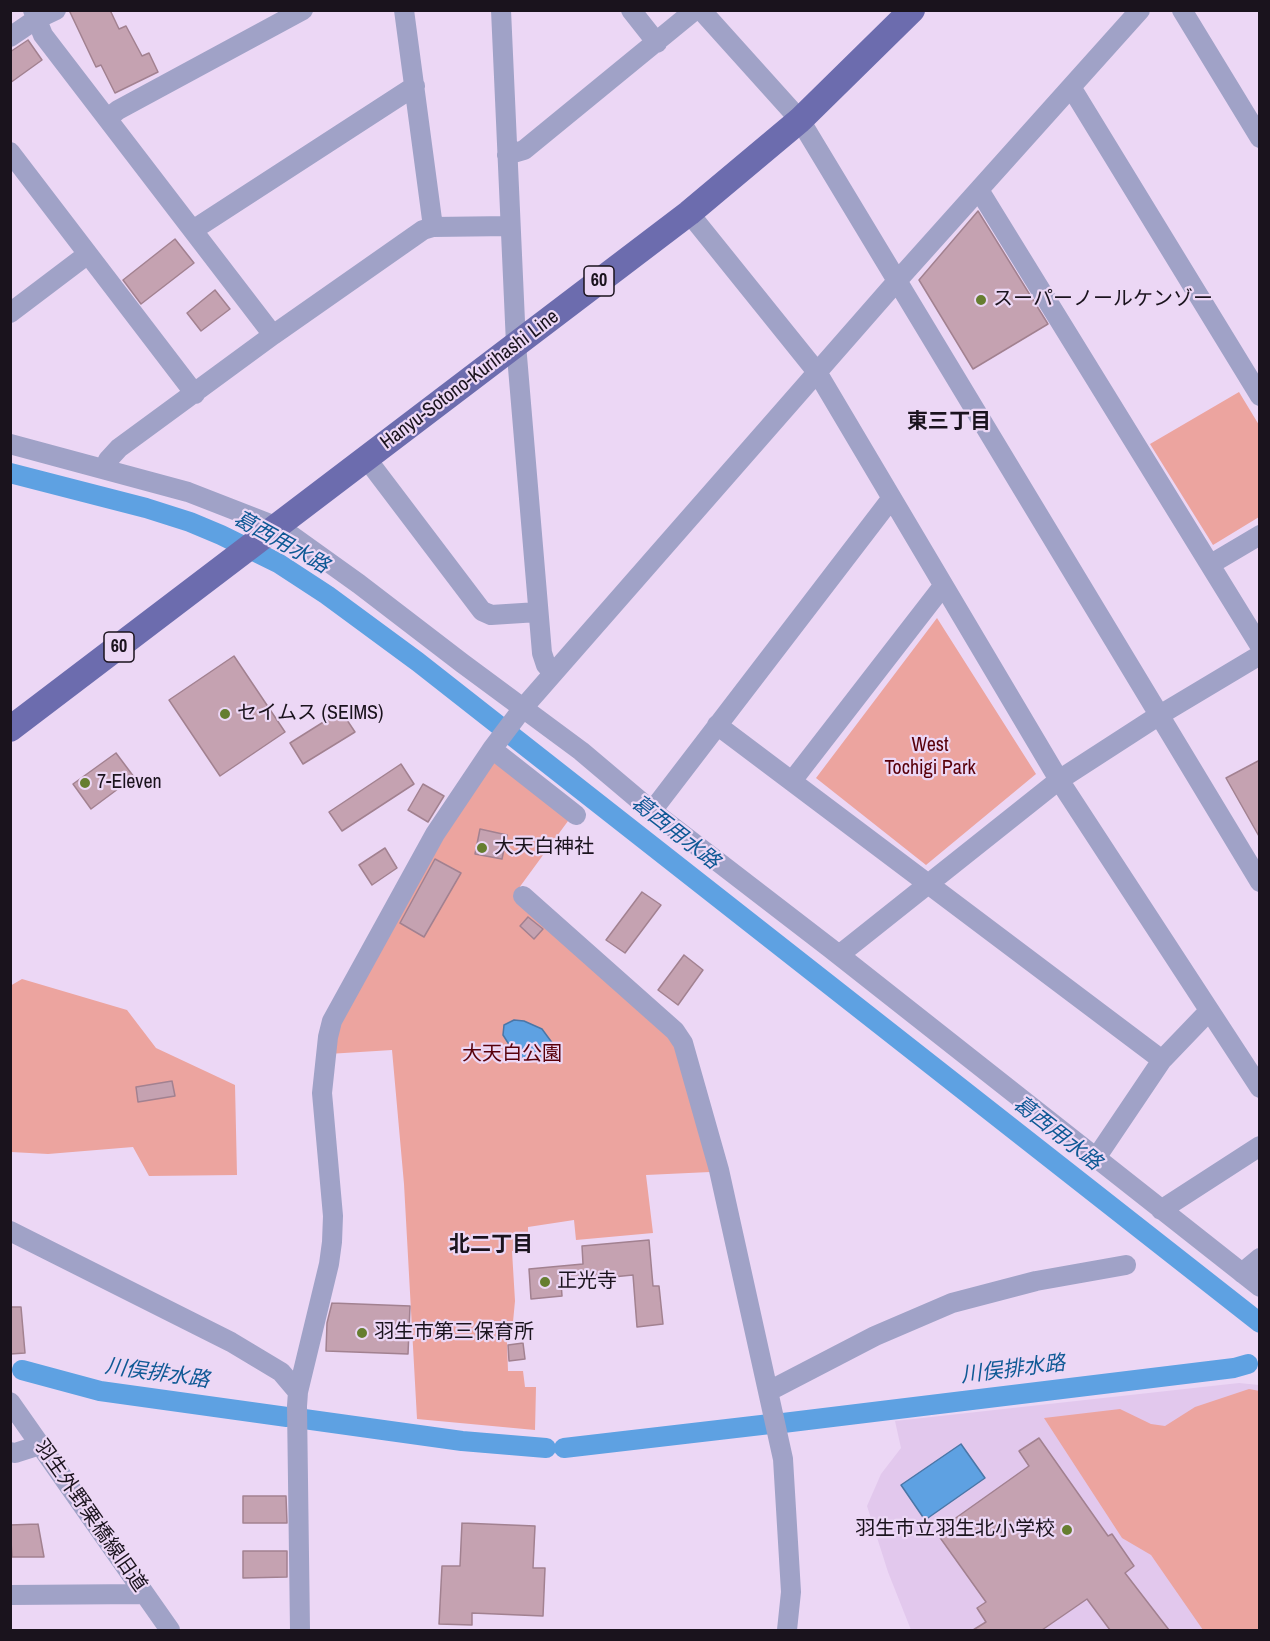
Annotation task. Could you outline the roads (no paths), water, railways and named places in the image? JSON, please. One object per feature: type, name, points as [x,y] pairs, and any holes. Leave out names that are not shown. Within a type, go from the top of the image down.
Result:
[{"type":"main road","name":"Hanyu-Sotono-Kurihashi Line","points":[[10,729],[689,213],[800,120],[912,10]]},
{"type":"street","points":[[10,37],[34,15],[56,10]]},
{"type":"street","points":[[108,118],[118,110],[303,10]]},
{"type":"street","points":[[404,10],[433,227]]},
{"type":"street","points":[[501,10],[516,344],[542,652],[546,665],[552,673]]},
{"type":"street","points":[[631,10],[657,43]]},
{"type":"street","points":[[507,155],[524,150],[695,10]]},
{"type":"street","points":[[701,10],[800,120],[1260,882]]},
{"type":"street","points":[[300,1630],[297,1407],[332,1242],[333,1216],[322,1094],[332,1021],[435,834],[520,712],[897,281],[1140,10]]},
{"type":"street","points":[[1182,10],[1253,115],[1260,138]]},
{"type":"street","points":[[34,15],[43,35],[273,335]]},
{"type":"street","points":[[193,230],[415,86]]},
{"type":"street","points":[[1071,87],[1260,396]]},
{"type":"street","points":[[13,161],[88,254],[195,394]]},
{"type":"street","points":[[979,190],[1260,646]]},
{"type":"street","points":[[689,213],[817,372],[1059,780],[1260,1088]]},
{"type":"street","points":[[105,469],[108,460],[119,448],[273,335],[423,230],[433,227],[510,226]]},
{"type":"street","points":[[10,313],[88,254]]},
{"type":"street","points":[[10,444],[188,492],[274,529],[359,584],[520,712],[581,751],[652,811],[839,955],[1260,1287]]},
{"type":"street","points":[[366,458],[482,611],[491,615],[538,612]]},
{"type":"street","points":[[652,811],[891,499]]},
{"type":"street","points":[[1211,564],[1260,535]]},
{"type":"street","points":[[792,781],[943,586]]},
{"type":"street","points":[[839,955],[1059,780],[1158,716],[1260,655]]},
{"type":"street","points":[[717,725],[1162,1059]]},
{"type":"street","points":[[494,747],[576,815]]},
{"type":"street","points":[[523,896],[675,1031],[683,1043],[719,1170],[783,1459],[791,1592],[788,1630]]},
{"type":"street","points":[[1096,1158],[1162,1059],[1209,1011]]},
{"type":"street","points":[[1161,1210],[1260,1146]]},
{"type":"street","points":[[10,1231],[231,1342],[281,1372],[297,1407]]},
{"type":"street","points":[[1242,1273],[1260,1258]]},
{"type":"street","points":[[769,1391],[875,1336],[952,1303],[1036,1281],[1126,1265]]},
{"type":"street","name":"羽生外野栗橋線旧道","points":[[10,1402],[170,1630]]},
{"type":"street","points":[[10,1452],[15,1453],[40,1445]]},
{"type":"street","points":[[10,1595],[144,1594]]},
{"type":"water","points":[[514,1020],[524,1021],[542,1029],[553,1044],[551,1054],[534,1060],[517,1057],[503,1035],[504,1025]]},
{"type":"water","points":[[961,1444],[985,1478],[925,1520],[901,1485]]},
{"type":"waterway","name":"葛西用水路","points":[[10,473],[146,508],[190,522],[278,563],[327,595],[418,662],[1260,1323]]},
{"type":"waterway","name":"川俣排水路","points":[[783,1423],[1234,1368],[1248,1364]]},
{"type":"waterway","name":"川俣排水路","points":[[22,1370],[100,1391],[287,1417]]},
{"type":"waterway","name":"川俣排水路","points":[[304,1419],[462,1441],[546,1448]]},
{"type":"waterway","name":"川俣排水路","points":[[564,1448],[770,1424]]},
{"type":"place","name":"スーパーノールケンゾー","points":[[981,300]]},
{"type":"place","name":"セイムス (SEIMS)","points":[[225,714]]},
{"type":"place","name":"7-Eleven","points":[[85,783]]},
{"type":"place","name":"大天白神社","points":[[482,848]]},
{"type":"place","name":"正光寺","points":[[545,1282]]},
{"type":"place","name":"羽生市第三保育所","points":[[362,1333]]},
{"type":"place","name":"羽生市立羽生北小学校","points":[[1067,1530]]},
{"type":"district","name":"東三丁目","points":[[949,422]]},
{"type":"district","name":"北二丁目","points":[[491,1245]]},
{"type":"park label","name":"West Tochigi Park","points":[[930,758]]},
{"type":"park label","name":"大天白公園","points":[[512,1055]]}]
